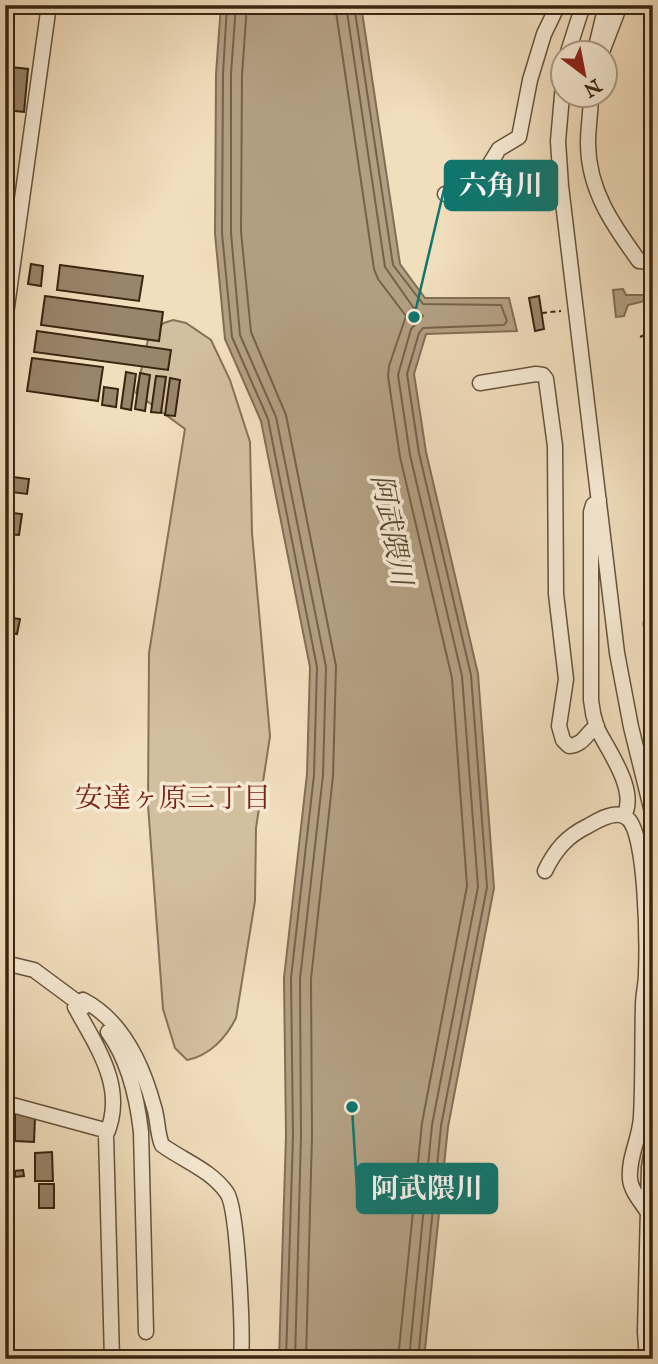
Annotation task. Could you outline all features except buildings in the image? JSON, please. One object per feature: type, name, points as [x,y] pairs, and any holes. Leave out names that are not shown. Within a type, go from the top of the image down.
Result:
[{"type":"street","points":[[5,321],[10,245],[49,5]]},
{"type":"street","points":[[540,46],[538,38],[546,5]]},
{"type":"street","points":[[445,194],[464,191],[477,185],[499,149],[519,137],[527,90],[540,46],[558,5]]},
{"type":"street","points":[[572,38],[583,5]]},
{"type":"street","points":[[598,38],[606,5]]},
{"type":"street","points":[[607,38],[620,5]]},
{"type":"street","points":[[559,108],[558,141],[576,309],[621,677],[653,816]]},
{"type":"street","points":[[591,108],[588,145],[590,165],[601,205],[639,261],[653,262]]},
{"type":"street","points":[[480,383],[536,374],[543,375],[546,379],[555,435],[556,594],[566,679],[559,726],[563,740],[569,746],[577,746],[590,730],[597,726]]},
{"type":"street","points":[[599,500],[593,505],[591,512],[591,701],[597,726],[617,761],[629,806],[624,816]]},
{"type":"street","points":[[545,871],[552,855],[563,842],[604,818],[629,818],[636,831],[642,863],[646,954],[642,1114],[630,1167],[630,1179],[636,1195],[648,1212]]},
{"type":"street","points":[[5,963],[34,970],[80,1003],[101,1024],[116,1043],[138,1100],[146,1332]]},
{"type":"street","points":[[112,1359],[108,1131],[115,1113],[113,1090],[101,1054],[75,1007],[83,1000],[98,1008],[118,1030],[136,1057],[148,1082],[162,1145],[211,1175],[232,1201],[239,1274],[241,1359]]},
{"type":"street","points":[[5,1103],[108,1131]]},
{"type":"street","points":[[647,1359],[645,1332],[649,1167],[653,1142]]},
{"type":"path","points":[[542,313],[576,309]]},
{"type":"path","points":[[640,337],[653,331]]},
{"type":"shaded area","points":[[173,320],[186,323],[211,340],[230,380],[250,442],[252,533],[270,736],[256,828],[255,901],[236,1018],[216,1045],[203,1055],[187,1060],[175,1048],[163,1009],[148,805],[149,653],[185,429],[136,393],[149,335],[164,323]]},
{"type":"water","points":[[221,5],[361,5],[400,264],[425,298],[509,298],[517,331],[426,334],[414,374],[426,452],[478,674],[494,888],[448,1127],[424,1359],[279,1359],[286,1136],[284,978],[307,774],[310,667],[261,421],[225,339],[215,234],[216,74]]},
{"type":"water","points":[[623,289],[626,295],[653,295],[653,299],[628,305],[624,316],[616,317],[613,290]]},
{"type":"place","name":"六角川","points":[[414,317]]},
{"type":"place","name":"阿武隈川","points":[[352,1107]]},
{"type":"district","name":"安達ヶ原三丁目","points":[[173,799]]}]
